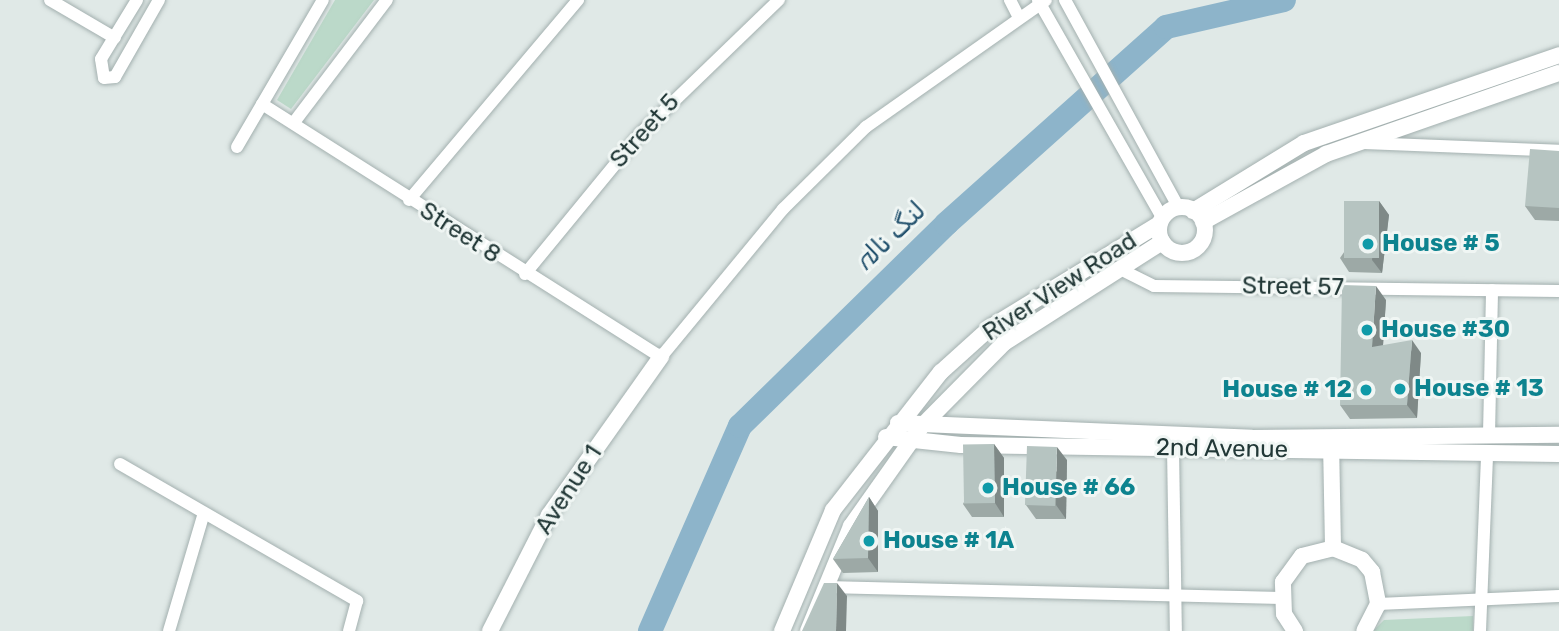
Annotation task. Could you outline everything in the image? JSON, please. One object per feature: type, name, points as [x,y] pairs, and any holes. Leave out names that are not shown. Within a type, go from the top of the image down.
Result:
[{"type":"street","points":[[50,0],[115,37]]},
{"type":"street","points":[[136,0],[101,58],[104,78],[114,77],[159,0]]},
{"type":"street","points":[[237,147],[323,0]]},
{"type":"street","points":[[295,121],[387,0]]},
{"type":"street","points":[[408,200],[578,0]]},
{"type":"street","name":"Street 5","points":[[525,274],[640,134],[779,0]]},
{"type":"street","points":[[1010,0],[1019,18]]},
{"type":"street","points":[[661,357],[783,209],[866,127],[1042,1],[1067,54],[1158,216],[1161,242],[1176,253],[1194,250],[1205,236],[1087,42],[1065,0]]},
{"type":"street","points":[[1187,209],[1304,143],[1559,55]]},
{"type":"street","points":[[1158,216],[1245,194],[1357,143],[1559,73]]},
{"type":"street","name":"Street 8","points":[[262,104],[295,121],[408,200],[661,357]]},
{"type":"street","points":[[1357,143],[1559,151]]},
{"type":"street","name":"River View Road","points":[[782,631],[833,510],[898,423],[990,327],[1158,216]]},
{"type":"street","name":"River View Road","points":[[808,631],[822,587],[851,526],[921,427],[1004,343],[1161,242]]},
{"type":"street","name":"Street 57","points":[[1118,268],[1154,286],[1559,291]]},
{"type":"street","points":[[1480,631],[1478,597],[1489,435],[1492,290]]},
{"type":"street","name":"Avenue 1","points":[[490,631],[549,515],[661,357]]},
{"type":"street","name":"2nd Avenue","points":[[898,423],[921,427],[1331,443],[1487,454],[1559,454]]},
{"type":"street","name":"2nd Avenue","points":[[886,437],[912,441],[1173,448],[1489,435],[1559,435]]},
{"type":"street","points":[[1331,443],[1333,548]]},
{"type":"street","points":[[1173,448],[1176,631]]},
{"type":"street","points":[[120,464],[357,601],[349,631]]},
{"type":"street","points":[[169,631],[204,513]]},
{"type":"street","points":[[1295,631],[1281,598],[1290,567],[1317,549],[1333,548],[1362,560],[1378,588],[1378,604],[1364,631]]},
{"type":"street","points":[[822,587],[1281,598]]},
{"type":"street","points":[[1378,604],[1478,597],[1559,596]]},
{"type":"green space","points":[[335,0],[374,0],[291,109],[277,100]]},
{"type":"green space","points":[[1473,616],[1473,631],[1373,631],[1384,620]]},
{"type":"building","points":[[1530,149],[1559,151],[1559,208],[1525,206]]},
{"type":"building","points":[[1344,201],[1379,201],[1379,258],[1344,258]]},
{"type":"building","points":[[1342,285],[1376,286],[1372,347],[1412,340],[1407,405],[1340,405]]},
{"type":"building","points":[[994,444],[995,503],[964,504],[963,445]]},
{"type":"building","points":[[1027,446],[1057,447],[1055,506],[1025,505]]},
{"type":"building","points":[[869,497],[868,558],[833,559]]},
{"type":"building","points":[[824,583],[837,583],[836,631],[802,631]]},
{"type":"waterway","name":"لنگ نالہ","points":[[650,631],[740,426],[946,224],[1166,27],[1284,0]]},
{"type":"place","name":"House # 5","points":[[1368,244]]},
{"type":"place","name":"House #30","points":[[1367,330]]},
{"type":"place","name":"House # 13","points":[[1400,389]]},
{"type":"place","name":"House # 12","points":[[1366,390]]},
{"type":"place","name":"House # 66","points":[[988,488]]},
{"type":"place","name":"House # 1A","points":[[869,541]]}]
